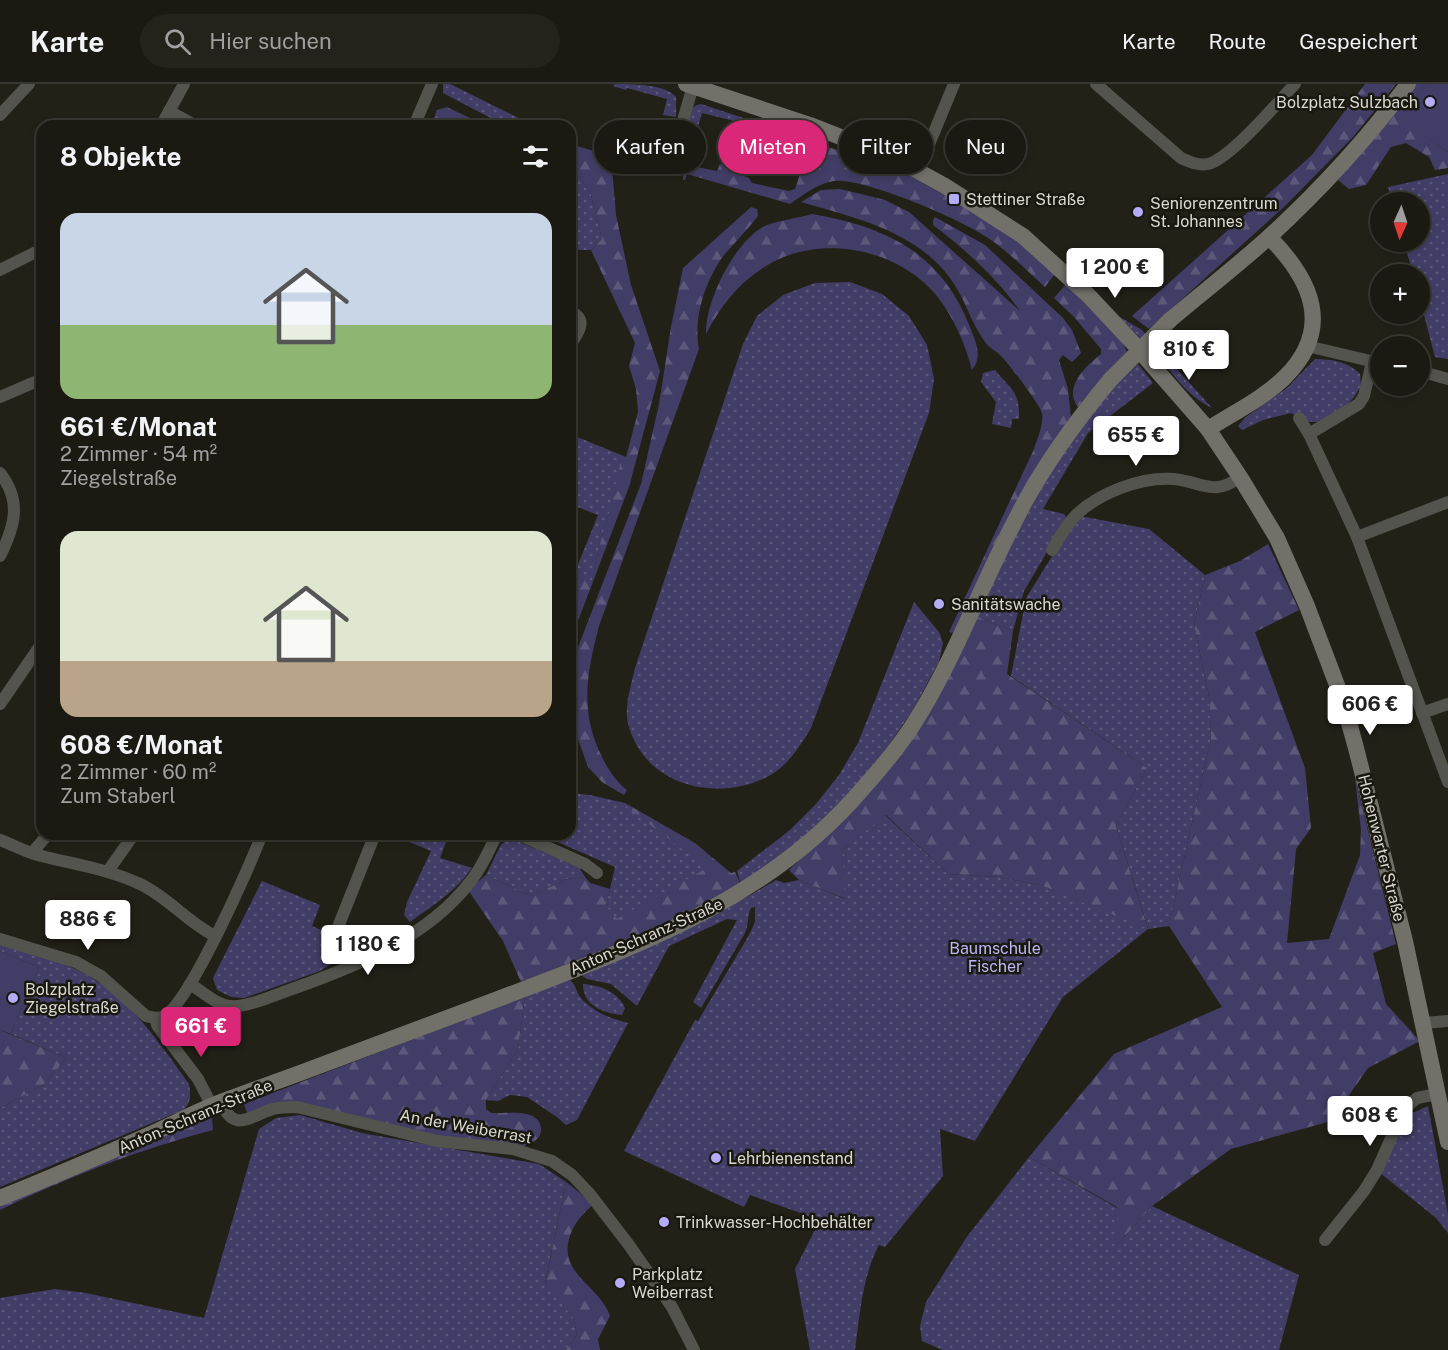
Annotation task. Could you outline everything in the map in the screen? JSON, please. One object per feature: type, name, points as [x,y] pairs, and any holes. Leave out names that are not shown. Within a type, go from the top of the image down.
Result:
[{"type":"main road","name":"Anton-Schranz-Straße","points":[[0,1198],[216,1104],[568,972],[678,925],[759,881],[810,843],[861,792],[915,722],[1002,545],[1040,474],[1080,416],[1111,379],[1170,320],[1269,237],[1332,174],[1385,115],[1408,84]]},
{"type":"main road","name":"Hohenwarter Straße","points":[[689,85],[839,136]]},
{"type":"main road","name":"Hohenwarter Straße","points":[[923,174],[990,213],[1023,236],[1089,296],[1208,429],[1276,538],[1307,606],[1343,701],[1406,941],[1448,1142]]},
{"type":"main road","points":[[1208,429],[1284,378],[1297,363],[1307,346],[1312,308],[1309,293],[1293,262],[1269,237]]},
{"type":"street","points":[[0,115],[29,84]]},
{"type":"street","points":[[164,120],[184,84]]},
{"type":"street","points":[[417,120],[432,84]]},
{"type":"street","points":[[933,135],[954,84]]},
{"type":"street","points":[[1096,84],[1181,158],[1205,165],[1219,159],[1295,84]]},
{"type":"street","points":[[684,120],[689,85]]},
{"type":"street","points":[[169,111],[185,120]]},
{"type":"street","points":[[0,270],[36,252]]},
{"type":"street","points":[[576,315],[581,323],[580,332],[576,337]]},
{"type":"street","points":[[1307,346],[1370,361]]},
{"type":"street","points":[[1430,374],[1448,379]]},
{"type":"street","points":[[1309,434],[1359,404],[1370,379]]},
{"type":"street","points":[[0,397],[36,382]]},
{"type":"street","points":[[1299,418],[1309,434],[1357,537],[1448,782]]},
{"type":"street","points":[[0,473],[10,489],[15,507],[10,532],[0,556]]},
{"type":"street","points":[[1052,550],[1075,516],[1093,503],[1131,484],[1163,479],[1221,488],[1240,477]]},
{"type":"street","points":[[1357,537],[1448,502]]},
{"type":"street","points":[[0,704],[36,651]]},
{"type":"street","points":[[1422,713],[1448,704]]},
{"type":"street","points":[[0,840],[32,853],[108,871],[151,889],[189,921],[215,936]]},
{"type":"street","points":[[32,853],[43,840]]},
{"type":"street","points":[[108,871],[130,840]]},
{"type":"street","points":[[0,939],[76,962],[101,976],[146,1016],[163,1017],[170,1012],[190,984],[240,888],[260,840]]},
{"type":"street","points":[[350,967],[338,937],[338,927],[373,840]]},
{"type":"street","points":[[190,984],[222,1004],[239,1006],[316,981],[350,967],[379,953],[435,918],[470,882],[494,840]]},
{"type":"street","points":[[531,840],[585,864],[597,873]]},
{"type":"street","points":[[156,1018],[157,1025],[216,1104]]},
{"type":"street","points":[[1424,1023],[1448,1021]]},
{"type":"street","points":[[1324,1240],[1364,1191],[1377,1170],[1404,1109],[1417,1098],[1437,1094]]},
{"type":"street","name":"An der Weiberrast","points":[[216,1104],[227,1115],[238,1121],[274,1109],[297,1107],[436,1141],[513,1149],[552,1161],[572,1175],[589,1193],[629,1245],[672,1307],[694,1350]]},
{"type":"green space","points":[[443,84],[450,84],[523,120],[495,120],[443,93]]},
{"type":"green space","points":[[615,84],[665,89],[676,97],[676,117],[663,115],[667,99],[613,86]]},
{"type":"green space","points":[[1365,84],[1396,84],[1353,137],[1286,205],[1149,329],[1132,316],[1312,155]]},
{"type":"green space","points":[[1413,84],[1425,84],[1401,119],[1448,152],[1448,168],[1435,170],[1429,157],[1406,143],[1391,147],[1366,185],[1349,189],[1338,180],[1388,119]]},
{"type":"green space","name":"Bolzplatz Sulzbach","points":[[1425,84],[1448,84],[1448,152],[1400,119]]},
{"type":"green space","points":[[701,104],[749,120],[730,120],[702,113],[700,120],[689,120],[692,109]]},
{"type":"green space","points":[[447,107],[473,120],[445,120],[443,118],[442,120],[433,120],[437,110]]},
{"type":"green space","points":[[576,146],[594,151],[594,174],[613,174],[616,215],[631,285],[660,371],[629,487],[576,626],[576,569],[577,567],[592,584],[618,472],[626,457],[638,412],[636,389],[629,366],[635,343],[591,250],[602,239],[591,194],[576,172]]},
{"type":"green space","points":[[827,147],[839,151],[839,174],[908,175],[966,207],[1018,241],[1055,274],[1045,287],[1001,247],[985,236],[934,210],[866,186],[848,182],[828,182],[790,204],[687,174],[706,174],[706,169],[717,171],[718,169],[718,174],[741,174],[749,178],[752,183],[789,191],[795,189],[800,174],[827,174]]},
{"type":"green space","points":[[576,172],[591,194],[602,239],[591,250],[576,250]]},
{"type":"green space","points":[[1448,174],[1448,359],[1435,357],[1426,324],[1430,324],[1430,264],[1410,264],[1407,252],[1430,252],[1430,192],[1390,192],[1388,187]]},
{"type":"green space","points":[[840,189],[885,200],[909,212],[1020,311],[980,265],[933,225],[933,220],[935,217],[985,245],[1063,318],[1072,330],[1081,353],[1072,362],[1063,355],[1059,360],[1068,389],[1071,417],[953,633],[949,632],[1034,449],[1041,427],[1042,413],[1011,368],[985,342],[950,278],[935,262],[919,248],[882,228],[801,202],[821,190]]},
{"type":"green space","points":[[751,207],[757,209],[758,216],[724,255],[706,288],[699,312],[699,349],[599,626],[591,660],[587,692],[590,724],[604,762],[627,790],[624,795],[602,782],[588,767],[576,734],[576,652],[641,484],[659,404],[683,268]]},
{"type":"green space","points":[[812,214],[864,227],[887,236],[927,262],[944,280],[958,301],[970,327],[978,354],[972,370],[958,331],[937,296],[921,280],[901,266],[857,251],[833,248],[810,250],[787,256],[766,266],[756,272],[731,296],[717,314],[706,334],[707,320],[717,288],[734,256],[744,243],[755,232],[767,225]]},
{"type":"green space","points":[[850,282],[882,294],[909,316],[927,345],[934,379],[929,413],[811,728],[802,743],[773,774],[745,785],[704,788],[684,783],[666,775],[650,763],[638,747],[629,727],[627,705],[635,668],[743,344],[757,316],[783,295],[815,283]]},
{"type":"green space","points":[[1066,284],[1121,339],[1127,352],[1078,407],[1073,392],[1075,385],[1083,371],[1101,354],[1101,349],[1074,317],[1054,298]]},
{"type":"green space","points":[[1118,316],[1142,330],[1212,408],[1202,403],[1186,389]]},
{"type":"green space","points":[[1315,359],[1339,362],[1360,374],[1361,386],[1348,404],[1318,422],[1309,422],[1291,413],[1263,420],[1242,430],[1238,426],[1246,417],[1287,388]]},
{"type":"green space","points":[[1138,364],[1153,383],[1088,433],[1043,509],[1064,514],[1067,518],[1024,591],[1013,631],[976,616],[999,566],[1062,451],[1116,385]]},
{"type":"green space","points":[[995,370],[1013,391],[1018,402],[1019,419],[1012,419],[1011,428],[992,424],[996,402],[981,382],[983,373]]},
{"type":"green space","points":[[576,436],[626,457],[600,546],[592,585],[577,567],[598,515],[576,506]]},
{"type":"green space","name":"Baumschule Fischer","points":[[1080,516],[1149,529],[1205,575],[1194,624],[1209,697],[1211,738],[1169,926],[1148,929],[1063,997],[975,1141],[940,1129],[943,1176],[885,1247],[879,1245],[865,1283],[855,1350],[810,1350],[795,1269],[820,1220],[750,1195],[744,1207],[624,1151],[695,1020],[698,1021],[749,935],[755,922],[755,907],[751,908],[745,933],[701,1008],[693,1002],[737,920],[727,919],[669,946],[637,1006],[611,984],[587,979],[581,975],[747,897],[776,880],[784,883],[799,880],[845,899],[842,850],[885,815],[948,874],[1000,877],[1043,886],[1148,928],[1116,826],[1147,768],[1011,676],[1026,598],[1071,526]]},
{"type":"green space","points":[[1268,544],[1299,610],[1255,632],[1305,768],[1311,828],[1296,849],[1287,943],[1329,939],[1360,855],[1361,830],[1355,778],[1396,944],[1373,953],[1386,1004],[1420,1041],[1368,1068],[1331,1121],[1231,1149],[1152,1206],[1117,1245],[1117,1207],[1029,1157],[1114,1054],[1222,1007],[1169,926],[1211,738],[1209,697],[1194,624],[1205,575],[1240,561]]},
{"type":"green space","points":[[914,602],[939,632],[943,643],[939,662],[913,710],[873,768],[845,798],[791,850],[741,885],[737,871],[790,830],[816,804],[839,775],[858,743]]},
{"type":"green space","points":[[976,616],[1013,631],[1007,674],[1147,768],[1116,826],[1148,929],[1043,886],[1000,877],[948,874],[886,815],[842,850],[846,899],[799,880],[789,870],[860,800]]},
{"type":"green space","points":[[576,794],[625,803],[708,868],[617,920],[606,906],[615,867],[553,840],[576,840]]},
{"type":"green space","points":[[625,803],[695,843],[731,873],[735,872],[741,885],[638,936],[521,982],[503,941],[468,890],[486,875],[531,896],[567,879],[585,877],[590,883],[610,889],[606,906],[617,919],[707,868],[628,808]]},
{"type":"green space","points":[[405,840],[447,840],[440,858],[472,868],[451,891],[410,922],[404,915],[407,902],[431,851]]},
{"type":"green space","points":[[507,840],[515,840],[579,867],[585,877],[567,879],[531,896],[486,875],[501,845]]},
{"type":"green space","points":[[262,881],[320,905],[312,926],[328,933],[334,954],[331,964],[320,971],[244,998],[231,997],[217,990],[213,978]]},
{"type":"green space","points":[[0,945],[38,955],[76,969],[98,982],[125,1003],[148,1029],[189,1084],[190,1098],[186,1107],[0,1187],[0,1108],[43,1085],[67,1058],[11,1034],[39,967],[0,951]]},
{"type":"green space","name":"Bolzplatz Ziegelstraße","points":[[0,951],[39,967],[11,1034],[0,1030]]},
{"type":"green space","points":[[570,980],[580,997],[590,1007],[608,1017],[628,1023],[577,1120],[566,1125],[527,1097],[510,1095],[498,1101],[486,1100],[518,1049],[525,996]]},
{"type":"green space","points":[[583,984],[602,988],[613,994],[625,1008],[622,1015],[595,1007],[586,998]]},
{"type":"green space","points":[[525,996],[518,1049],[486,1100],[486,1109],[491,1113],[528,1114],[539,1121],[540,1135],[529,1144],[522,1147],[428,1135],[300,1103],[248,1116],[244,1104]]},
{"type":"green space","points":[[0,1030],[67,1058],[43,1085],[0,1108]]},
{"type":"green space","points":[[1428,1106],[1448,1214],[1448,1233],[1436,1218],[1379,1172],[1408,1115]]},
{"type":"green space","points":[[300,1115],[362,1133],[539,1164],[566,1182],[545,1283],[573,1317],[577,1334],[566,1350],[0,1350],[0,1298],[55,1289],[86,1293],[204,1318],[259,1129],[276,1118]]},
{"type":"green space","points":[[212,1117],[213,1130],[105,1165],[0,1210],[0,1196]]},
{"type":"green space","points":[[1029,1157],[1117,1208],[1118,1244],[1152,1206],[1299,1275],[1279,1350],[943,1350],[922,1341],[920,1326],[926,1302],[966,1238]]},
{"type":"green space","points":[[566,1182],[594,1204],[575,1225],[568,1247],[573,1268],[605,1305],[610,1316],[598,1339],[600,1350],[566,1350],[577,1334],[573,1317],[545,1284]]},
{"type":"place","name":"Bolzplatz Sulzbach","points":[[1430,102]]},
{"type":"place","name":"Stettiner Straße","points":[[954,199]]},
{"type":"place","name":"Seniorenzentrum St. Johannes","points":[[1138,212]]},
{"type":"place","name":"Sanitätswache","points":[[939,604]]},
{"type":"place","name":"Bolzplatz Ziegelstraße","points":[[13,998]]},
{"type":"place","name":"Lehrbienenstand","points":[[716,1158]]},
{"type":"place","name":"Trinkwasser-Hochbehälter","points":[[664,1222]]},
{"type":"place","name":"Parkplatz Weiberrast","points":[[620,1283]]}]
